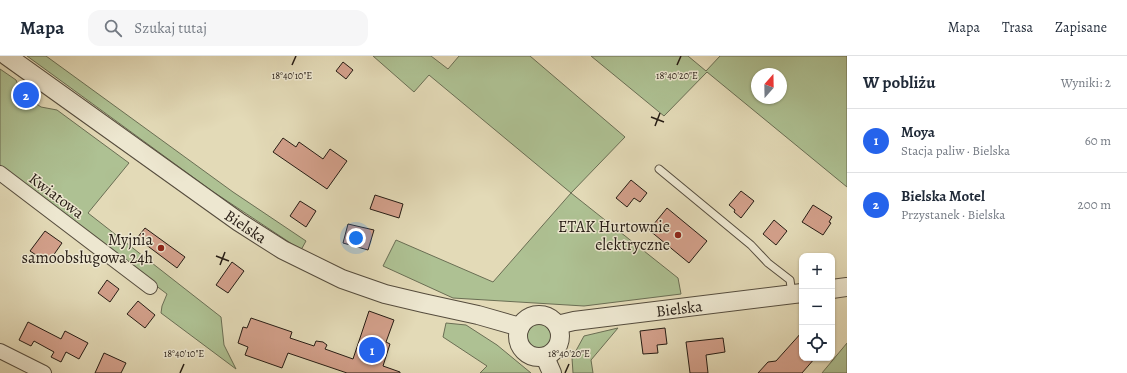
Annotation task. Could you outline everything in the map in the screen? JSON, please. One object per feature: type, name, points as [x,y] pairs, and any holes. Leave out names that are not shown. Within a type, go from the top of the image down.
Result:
[{"type":"street","name":"Bielska","points":[[7,56],[239,222],[284,250],[342,279],[385,294],[423,304],[478,315],[520,327]]},
{"type":"street","name":"Kwiatowa","points":[[0,173],[150,287]]},
{"type":"street","points":[[835,289],[847,288]]},
{"type":"street","name":"Bielska","points":[[557,325],[574,321],[797,293]]},
{"type":"street","points":[[541,315],[547,317],[557,325],[559,331],[558,344],[550,354],[545,357],[538,358],[531,356],[520,347],[518,333],[523,322],[529,318],[541,315]]},
{"type":"street","points":[[0,351],[44,373]]},
{"type":"street","points":[[545,357],[552,373]]},
{"type":"lane","points":[[659,169],[751,245],[768,263],[790,280],[797,293]]},
{"type":"green space","points":[[27,56],[46,56],[233,192],[306,241],[301,250],[212,191]]},
{"type":"green space","points":[[373,56],[431,56],[448,69],[459,56],[530,56],[625,137],[571,193],[429,75],[414,92]]},
{"type":"green space","points":[[591,56],[688,56],[706,71],[720,56],[847,56],[847,187],[707,72],[664,116]]},
{"type":"green space","points":[[0,69],[16,80],[22,94],[41,107],[57,110],[129,163],[88,213],[221,317],[224,345],[236,369],[161,313],[167,294],[77,226],[0,165]]},
{"type":"green space","points":[[571,193],[678,278],[681,294],[584,306],[453,298],[383,266],[396,240],[493,282]]},
{"type":"green space","points":[[446,323],[466,325],[497,345],[531,373],[480,373],[487,366],[443,337]]},
{"type":"green space","points":[[539,324],[547,328],[551,336],[547,344],[539,348],[531,344],[527,336],[531,328]]},
{"type":"green space","points":[[618,328],[591,360],[593,373],[573,373],[572,358],[584,336]]},
{"type":"green space","points":[[847,343],[847,373],[822,373],[832,361],[835,361],[835,357]]},
{"type":"building","points":[[343,62],[353,70],[346,79],[336,71]]},
{"type":"building","points":[[283,138],[296,147],[299,142],[323,159],[330,149],[347,161],[327,189],[273,152]]},
{"type":"building","points":[[631,180],[647,193],[640,202],[634,198],[627,207],[616,198]]},
{"type":"building","points":[[741,191],[754,201],[741,218],[729,205]]},
{"type":"building","points":[[375,195],[403,204],[399,218],[370,209]]},
{"type":"building","points":[[300,201],[316,211],[306,227],[290,216]]},
{"type":"building","points":[[813,205],[832,217],[829,222],[831,223],[823,235],[802,222]]},
{"type":"building","name":"ETAK Hurtownie elektryczne","points":[[667,208],[707,241],[689,263],[649,230]]},
{"type":"building","points":[[774,220],[787,231],[776,245],[763,234]]},
{"type":"building","points":[[348,224],[374,230],[368,250],[343,243]]},
{"type":"building","name":"Myjnia samoobsługowa 24h","points":[[145,228],[185,257],[177,268],[137,238]]},
{"type":"building","points":[[45,231],[62,243],[48,263],[30,251]]},
{"type":"building","points":[[232,262],[244,271],[228,293],[216,285]]},
{"type":"building","points":[[107,280],[119,289],[110,302],[98,293]]},
{"type":"building","points":[[138,301],[155,315],[145,328],[127,314]]},
{"type":"building","points":[[369,311],[394,320],[386,342],[390,344],[383,366],[400,373],[347,373],[288,353],[282,368],[245,355],[248,347],[238,343],[243,327],[247,328],[251,318],[292,332],[290,338],[314,346],[316,341],[323,342],[327,345],[325,349],[353,359]]},
{"type":"building","points":[[28,322],[61,339],[65,331],[88,343],[79,359],[66,352],[61,362],[51,357],[54,352],[34,341],[31,346],[19,340]]},
{"type":"building","points":[[665,328],[667,344],[657,345],[658,353],[643,354],[640,331]]},
{"type":"building","points":[[799,335],[799,361],[812,361],[802,373],[758,373],[768,362],[776,361]]},
{"type":"building","points":[[723,338],[725,352],[706,355],[708,373],[690,373],[686,342]]},
{"type":"building","points":[[104,353],[126,363],[121,373],[95,373]]},
{"type":"place","name":"Bielska Motel","points":[[26,95]]},
{"type":"place","name":"ETAK Hurtownie elektryczne","points":[[678,235]]},
{"type":"place","name":"Myjnia samoobsługowa 24h","points":[[161,248]]},
{"type":"place","name":"Moya","points":[[372,350]]}]
